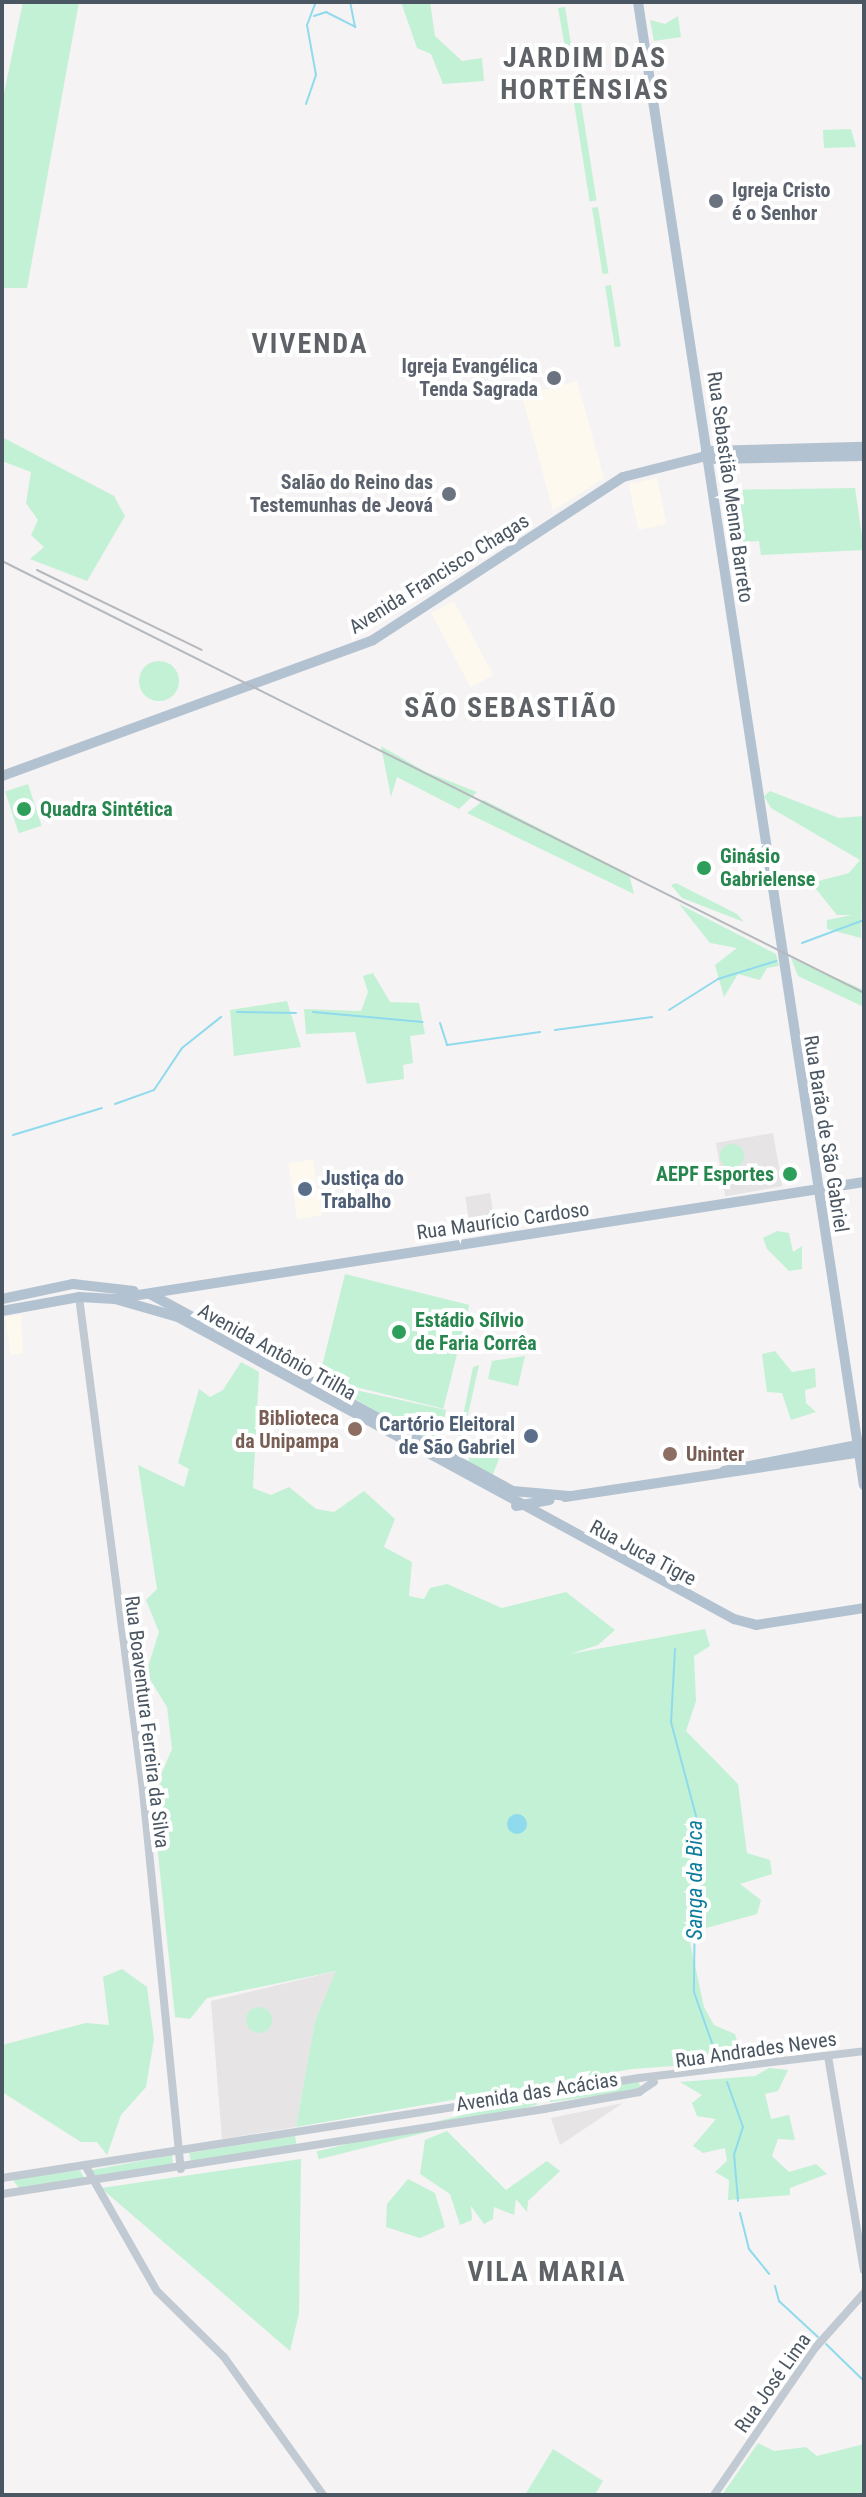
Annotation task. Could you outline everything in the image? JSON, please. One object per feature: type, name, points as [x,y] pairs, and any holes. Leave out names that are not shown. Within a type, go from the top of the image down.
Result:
[{"type":"main road","name":"Rua Sebastião Menna Barreto","points":[[638,2],[784,978]]},
{"type":"main road","name":"Avenida Francisco Chagas","points":[[2,776],[373,640],[623,477],[706,455],[864,447]]},
{"type":"main road","name":"Avenida Francisco Chagas","points":[[706,455],[864,456]]},
{"type":"main road","name":"Rua Barão de São Gabriel","points":[[784,978],[861,1448],[864,1485]]},
{"type":"main road","name":"Rua Maurício Cardoso","points":[[146,1292],[864,1182]]},
{"type":"main road","name":"Avenida Antônio Trilha","points":[[2,1299],[73,1284],[146,1292],[516,1506]]},
{"type":"main road","points":[[180,1312],[189,1287]]},
{"type":"main road","points":[[115,1299],[146,1292]]},
{"type":"main road","name":"Avenida Antônio Trilha","points":[[2,1311],[79,1297],[115,1299],[180,1312],[494,1480],[529,1495],[569,1496]]},
{"type":"main road","points":[[516,1506],[861,1448]]},
{"type":"main road","name":"Rua Juca Tigre","points":[[516,1506],[756,1625],[864,1608]]},
{"type":"street","name":"Rua Boaventura Ferreira da Silva","points":[[79,1297],[181,2160]]},
{"type":"street","name":"Rua Andrades Neves","points":[[654,2082],[864,2051]]},
{"type":"street","points":[[828,2056],[864,2270]]},
{"type":"street","name":"Avenida das Acácias","points":[[2,2178],[85,2165],[181,2160],[639,2092],[654,2082]]},
{"type":"street","name":"Avenida das Acácias","points":[[2,2194],[181,2160],[654,2082]]},
{"type":"street","points":[[85,2165],[157,2291],[224,2357],[323,2495]]},
{"type":"street","name":"Rua José Lima","points":[[714,2495],[815,2348],[864,2293]]},
{"type":"shaded area","points":[[577,381],[604,478],[553,511],[522,396]]},
{"type":"shaded area","points":[[657,478],[667,524],[638,530],[629,484]]},
{"type":"shaded area","points":[[454,601],[493,675],[470,687],[431,613]]},
{"type":"shaded area","points":[[773,1133],[782,1186],[725,1196],[716,1143]]},
{"type":"shaded area","name":"Justiça do Trabalho","points":[[313,1159],[322,1215],[297,1219],[288,1163]]},
{"type":"shaded area","points":[[490,1193],[496,1232],[471,1235],[465,1197]]},
{"type":"shaded area","points":[[21,1315],[23,1353],[11,1355],[5,1317]]},
{"type":"shaded area","points":[[337,1971],[315,2021],[296,2127],[222,2139],[211,2001]]},
{"type":"shaded area","points":[[623,2103],[560,2145],[551,2118]]},
{"type":"green space","points":[[23,2],[79,2],[27,288],[2,288],[2,103]]},
{"type":"green space","points":[[401,2],[430,2],[435,36],[462,61],[482,58],[484,81],[443,84],[431,54],[417,48]]},
{"type":"green space","points":[[565,7],[574,63],[568,64],[558,8]]},
{"type":"green space","points":[[678,16],[681,37],[654,41],[650,20],[665,24]]},
{"type":"green space","points":[[577,77],[597,200],[590,202],[570,78]]},
{"type":"green space","points":[[851,129],[856,147],[824,148],[823,130]]},
{"type":"green space","points":[[598,207],[608,273],[603,274],[592,208]]},
{"type":"green space","points":[[611,285],[621,346],[615,347],[605,286]]},
{"type":"green space","points":[[2,437],[114,496],[125,516],[87,581],[30,559],[44,547],[31,535],[38,520],[26,503],[31,472],[2,461]]},
{"type":"green space","points":[[855,488],[864,550],[761,555],[759,541],[729,543],[721,490]]},
{"type":"green space","points":[[159,661],[173,667],[179,681],[173,695],[159,701],[145,695],[139,681],[145,667]]},
{"type":"green space","points":[[381,746],[426,772],[477,792],[459,809],[397,777],[391,797]]},
{"type":"green space","name":"Quadra Sintética","points":[[28,784],[42,826],[19,833],[5,791]]},
{"type":"green space","points":[[770,791],[839,818],[864,816],[861,938],[827,929],[827,920],[852,915],[837,915],[811,883],[849,873],[860,860],[771,808],[764,796]]},
{"type":"green space","points":[[484,800],[629,874],[634,894],[467,813]]},
{"type":"green space","points":[[676,883],[737,914],[744,922],[682,898],[671,885]]},
{"type":"green space","points":[[679,904],[776,954],[779,966],[767,968],[760,980],[738,974],[724,997],[715,965],[737,948],[710,943]]},
{"type":"green space","points":[[791,958],[864,990],[864,1007],[798,976]]},
{"type":"green space","points":[[373,973],[390,1002],[419,1003],[425,1034],[410,1036],[413,1063],[403,1065],[404,1079],[367,1084],[355,1032],[306,1034],[304,1009],[361,1011],[368,992],[363,976]]},
{"type":"green space","points":[[287,1001],[301,1047],[234,1056],[230,1010]]},
{"type":"green space","points":[[732,1144],[740,1148],[744,1156],[740,1164],[732,1168],[724,1164],[720,1156],[724,1148]]},
{"type":"green space","points":[[777,1231],[789,1233],[793,1252],[802,1246],[802,1269],[789,1271],[767,1249],[763,1238]]},
{"type":"green space","name":"Estádio Sílvio de Faria Corrêa","points":[[345,1274],[469,1305],[443,1409],[319,1378]]},
{"type":"green space","points":[[775,1351],[792,1372],[815,1368],[816,1387],[805,1390],[806,1403],[816,1412],[791,1420],[782,1393],[767,1392],[762,1354]]},
{"type":"green space","points":[[525,1356],[518,1386],[488,1379],[492,1361]]},
{"type":"green space","points":[[241,1362],[259,1372],[253,1488],[271,1495],[289,1487],[316,1509],[334,1512],[364,1491],[395,1519],[384,1547],[412,1562],[409,1596],[424,1599],[430,1588],[447,1584],[502,1608],[566,1592],[615,1630],[598,1645],[570,1654],[705,1629],[710,1646],[694,1656],[696,1701],[686,1731],[738,1784],[747,1853],[770,1860],[772,1874],[740,1884],[761,1900],[757,1914],[688,1933],[704,2007],[714,2025],[735,2034],[743,2061],[632,2069],[296,2127],[315,2021],[336,1971],[207,1998],[190,2019],[175,2017],[152,1796],[172,1749],[167,1707],[146,1673],[159,1632],[146,1600],[157,1589],[138,1465],[184,1487],[189,1469],[178,1463],[199,1389],[210,1397],[223,1390]]},
{"type":"green space","points":[[479,1365],[461,1446],[456,1450],[473,1367]]},
{"type":"green space","points":[[328,1384],[446,1410],[439,1446]]},
{"type":"green space","points":[[474,1440],[503,1448],[492,1477],[468,1463]]},
{"type":"green space","points":[[122,1969],[147,1987],[154,2039],[146,2087],[121,2115],[107,2155],[97,2142],[81,2142],[2,2092],[2,2045],[86,2023],[109,2025],[103,1977]]},
{"type":"green space","points":[[259,2007],[268,2011],[272,2020],[268,2029],[259,2033],[250,2029],[246,2020],[250,2011]]},
{"type":"green space","points":[[769,2068],[788,2070],[778,2091],[765,2094],[771,2119],[789,2115],[795,2140],[778,2139],[772,2156],[789,2172],[816,2164],[827,2174],[790,2188],[790,2195],[728,2200],[729,2180],[715,2172],[727,2161],[725,2148],[703,2153],[693,2146],[716,2119],[697,2116],[692,2103],[702,2095],[680,2082],[755,2076]]},
{"type":"green space","points":[[639,2081],[640,2090],[550,2102],[548,2096]]},
{"type":"green space","points":[[535,2097],[537,2105],[319,2159],[317,2151]]},
{"type":"green space","points":[[447,2131],[506,2190],[547,2161],[560,2171],[528,2201],[527,2212],[516,2199],[514,2215],[494,2207],[493,2219],[484,2224],[471,2206],[472,2220],[460,2225],[450,2194],[420,2174],[425,2140]]},
{"type":"green space","points":[[295,2136],[297,2147],[191,2162],[189,2153]]},
{"type":"green space","points":[[172,2155],[173,2165],[96,2176],[92,2170]]},
{"type":"green space","points":[[301,2159],[299,2313],[290,2351],[101,2188]]},
{"type":"green space","points":[[80,2170],[84,2178],[19,2188],[12,2179]]},
{"type":"green space","points":[[408,2179],[435,2193],[445,2227],[420,2238],[386,2227],[387,2204]]},
{"type":"green space","points":[[758,2443],[774,2451],[806,2447],[817,2456],[864,2444],[864,2495],[722,2495]]},
{"type":"green space","points":[[553,2449],[603,2481],[595,2495],[525,2495]]},
{"type":"water","points":[[517,1814],[524,1817],[527,1824],[524,1831],[517,1834],[510,1831],[507,1824],[510,1817]]},
{"type":"waterway","points":[[306,104],[316,75],[307,25],[316,2]]},
{"type":"waterway","points":[[314,16],[326,12],[355,27],[350,2]]},
{"type":"waterway","points":[[802,943],[864,920]]},
{"type":"waterway","points":[[669,1010],[718,979],[776,961]]},
{"type":"waterway","points":[[237,1012],[296,1013]]},
{"type":"waterway","points":[[313,1012],[423,1022]]},
{"type":"waterway","points":[[115,1104],[154,1090],[182,1048],[221,1017]]},
{"type":"waterway","points":[[555,1030],[652,1017]]},
{"type":"waterway","points":[[440,1023],[447,1045],[540,1032]]},
{"type":"waterway","points":[[13,1135],[102,1108]]},
{"type":"waterway","name":"Sanga da Bica","points":[[675,1649],[671,1722],[696,1816],[694,1992],[719,2063]]},
{"type":"waterway","name":"Sanga da Bica","points":[[727,2082],[743,2127],[734,2154],[738,2201]]},
{"type":"waterway","name":"Sanga da Bica","points":[[740,2213],[749,2249],[769,2274]]},
{"type":"waterway","name":"Sanga da Bica","points":[[775,2286],[779,2301],[818,2337]]},
{"type":"waterway","name":"Sanga da Bica","points":[[826,2344],[864,2381]]},
{"type":"railway","points":[[2,561],[864,993]]},
{"type":"railway","points":[[37,570],[202,650]]},
{"type":"place","name":"Igreja Cristo é o Senhor","points":[[716,201]]},
{"type":"place","name":"Igreja Evangélica Tenda Sagrada","points":[[554,378]]},
{"type":"place","name":"Salão do Reino das Testemunhas de Jeová","points":[[449,494]]},
{"type":"place","name":"Quadra Sintética","points":[[24,809]]},
{"type":"place","name":"Ginásio Gabrielense","points":[[704,868]]},
{"type":"place","name":"AEPF Esportes","points":[[790,1174]]},
{"type":"place","name":"Justiça do Trabalho","points":[[305,1189]]},
{"type":"place","name":"Estádio Sílvio de Faria Corrêa","points":[[399,1332]]},
{"type":"place","name":"Biblioteca da Unipampa","points":[[355,1429]]},
{"type":"place","name":"Cartório Eleitoral de São Gabriel","points":[[531,1436]]},
{"type":"place","name":"Uninter","points":[[670,1454]]},
{"type":"district","name":"JARDIM DAS HORTÊNSIAS","points":[[585,74]]},
{"type":"district","name":"VIVENDA","points":[[310,344]]},
{"type":"district","name":"SÃO SEBASTIÃO","points":[[511,708]]},
{"type":"district","name":"VILA MARIA","points":[[547,2272]]}]
